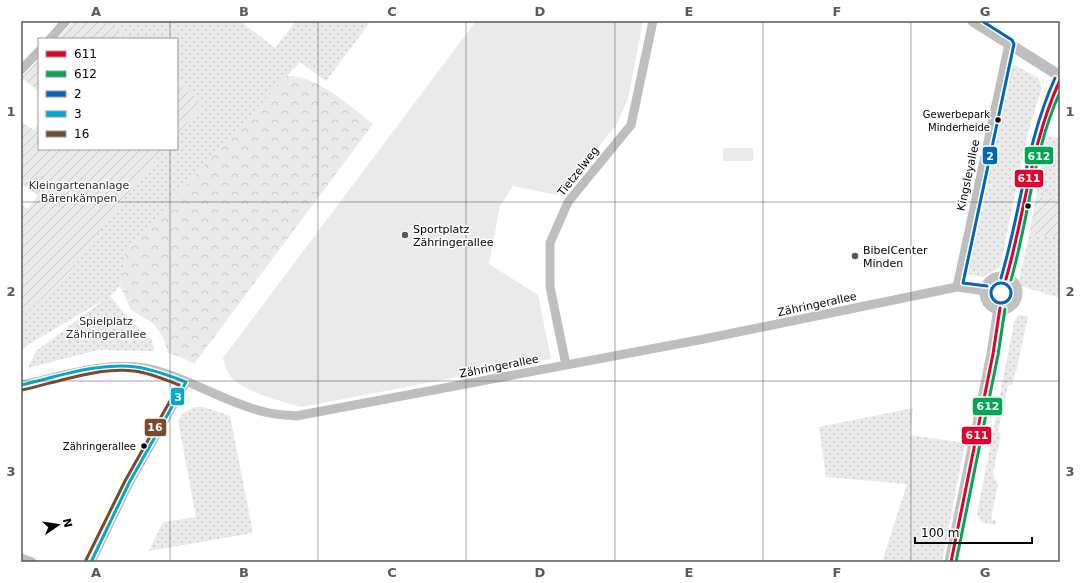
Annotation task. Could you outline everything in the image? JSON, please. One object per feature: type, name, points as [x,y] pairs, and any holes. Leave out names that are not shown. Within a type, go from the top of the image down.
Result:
[{"type":"main road","points":[[1006,278],[1035,144],[1045,112],[1060,80]]},
{"type":"main road","points":[[1006,278],[1015,288],[1015,297],[1010,305],[1000,308],[989,303],[986,291],[993,280],[1006,278]]},
{"type":"main road","points":[[951,562],[993,354],[1000,308]]},
{"type":"street","points":[[51,38],[66,21]]},
{"type":"street","name":"Tietzelweg","points":[[566,365],[550,287],[550,243],[568,202],[631,124],[653,21]]},
{"type":"street","points":[[973,21],[1060,76]]},
{"type":"street","name":"Kingsleyallee","points":[[957,287],[1009,44]]},
{"type":"street","points":[[21,70],[38,52]]},
{"type":"street","name":"Zähringerallee","points":[[21,385],[104,368],[127,366],[146,368],[265,412],[296,416],[566,365],[957,287],[986,291]]},
{"type":"street","points":[[91,562],[129,483],[186,382]]},
{"type":"street","points":[[21,558],[32,562]]},
{"type":"green space","points":[[74,21],[108,21],[127,38],[58,38]]},
{"type":"green space","name":"Spielplatz Zähringerallee","points":[[108,21],[240,21],[275,48],[296,21],[371,21],[326,81],[300,62],[127,249],[120,286],[110,296],[129,319],[152,340],[154,351],[98,350],[28,368],[36,351],[105,299],[26,346],[21,353],[21,318],[68,274],[127,194],[164,150],[178,150],[178,134],[203,104],[178,82],[178,38],[127,38]]},
{"type":"green space","name":"Sportplatz Zähringerallee","points":[[476,21],[643,21],[628,99],[616,126],[557,195],[513,186],[500,206],[489,264],[538,295],[551,359],[302,407],[262,395],[241,385],[228,373],[223,358]]},
{"type":"green space","points":[[38,60],[38,90],[21,78]]},
{"type":"green space","points":[[1008,61],[1038,78],[1042,87],[1027,136],[1000,267],[983,277],[968,274]]},
{"type":"green space","points":[[287,76],[298,77],[322,86],[373,124],[194,364],[181,357],[168,353],[164,339],[154,324],[131,310],[120,286],[127,249]]},
{"type":"green space","points":[[178,82],[203,104],[178,134]]},
{"type":"green space","name":"Kleingartenanlage Bärenkämpen","points":[[21,122],[34,130],[38,124],[38,150],[164,150],[127,194],[68,274],[21,318],[21,205],[28,209],[38,195],[21,184]]},
{"type":"green space","points":[[1047,136],[1060,138],[1060,198],[1036,197]]},
{"type":"green space","points":[[723,148],[753,148],[753,161],[723,161]]},
{"type":"green space","points":[[1036,197],[1060,198],[1060,237],[1029,235]]},
{"type":"green space","points":[[1029,235],[1060,237],[1060,298],[1018,285]]},
{"type":"green space","points":[[1018,315],[1028,316],[1016,372],[1012,385],[1008,385],[998,432],[1001,433],[993,474],[998,484],[991,519],[997,521],[995,525],[981,522],[977,514],[1014,323]]},
{"type":"green space","points":[[195,407],[204,407],[230,416],[253,533],[149,551],[163,522],[196,517],[178,421],[183,413]]},
{"type":"green space","points":[[913,408],[910,435],[965,443],[942,562],[882,562],[907,484],[826,477],[819,427]]},
{"type":"transit line","name":"2","points":[[982,21],[1012,40],[1014,44],[963,283],[987,286]]},
{"type":"transit line","name":"2","points":[[1001,278],[1008,253],[1030,152],[1045,102],[1055,78]]},
{"type":"transit line","name":"611","points":[[1006,279],[1013,254],[1035,153],[1050,104],[1060,80]]},
{"type":"transit line","name":"612","points":[[1011,280],[1037,161],[1043,138],[1060,92]]},
{"type":"transit line","name":"2","points":[[1001,283],[1008,286],[1011,293],[1008,300],[1001,303],[994,300],[991,293],[994,286],[1001,283]]},
{"type":"transit line","name":"611","points":[[951,562],[993,354],[1000,308]]},
{"type":"transit line","name":"612","points":[[956,562],[998,355],[1005,309]]},
{"type":"transit line","name":"3","points":[[21,385],[92,368],[122,366],[149,369],[186,382],[129,483],[91,562]]},
{"type":"transit line","name":"16","points":[[22,390],[92,373],[120,370],[146,373],[179,385],[125,481],[86,560]]},
{"type":"place","name":"Gewerbepark Minderheide","points":[[998,120]]},
{"type":"place","name":"Sportplatz Zähringerallee","points":[[405,235]]},
{"type":"place","name":"BibelCenter Minden","points":[[855,256]]},
{"type":"place","name":"Zähringerallee","points":[[144,446]]}]
